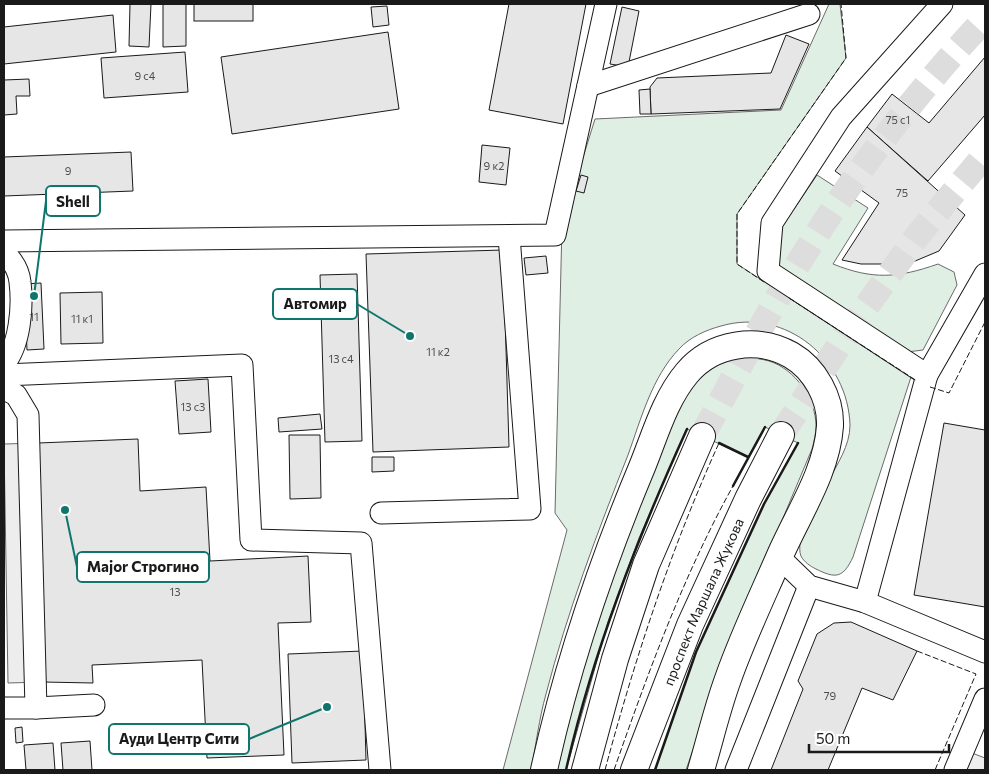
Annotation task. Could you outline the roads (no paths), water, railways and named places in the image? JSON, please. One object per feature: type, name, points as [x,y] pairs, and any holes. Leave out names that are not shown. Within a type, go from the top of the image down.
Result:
[{"type":"main road","points":[[544,770],[564,688],[586,614],[616,529],[673,392],[688,372],[702,358],[726,348],[747,343],[774,346],[793,356],[816,376],[827,401],[830,423],[827,453],[779,557],[728,680],[701,770]]},
{"type":"main road","name":"проспект Маршала Жукова","points":[[634,770],[690,625],[748,499],[781,435]]},
{"type":"main road","points":[[585,770],[615,659],[646,564],[702,436]]},
{"type":"street","points":[[4,241],[555,235],[606,4]]},
{"type":"street","points":[[927,375],[768,272],[772,224],[777,215],[841,117],[942,4]]},
{"type":"street","points":[[588,86],[809,14]]},
{"type":"street","points":[[381,513],[530,509],[509,236]]},
{"type":"street","points":[[4,252],[13,263],[20,281],[20,315],[11,356],[4,364]]},
{"type":"street","points":[[865,602],[927,375],[985,274]]},
{"type":"street","points":[[4,375],[242,365],[251,540],[361,543],[380,770]]},
{"type":"street","points":[[4,389],[16,395],[28,415],[36,708]]},
{"type":"street","points":[[779,557],[810,586],[865,602],[985,652]]},
{"type":"street","points":[[736,770],[810,586]]},
{"type":"street","points":[[954,770],[985,699]]},
{"type":"street","points":[[4,708],[94,705]]},
{"type":"tunnel","points":[[702,436],[777,299],[847,189],[927,84],[985,19]]},
{"type":"tunnel","points":[[781,435],[845,336],[918,235],[985,155]]},
{"type":"place","name":"Shell","points":[[34,296]]},
{"type":"place","name":"Автомир","points":[[410,336]]},
{"type":"place","name":"Major Строгино","points":[[65,510]]},
{"type":"place","name":"Ауди Центр Сити","points":[[327,707]]}]
